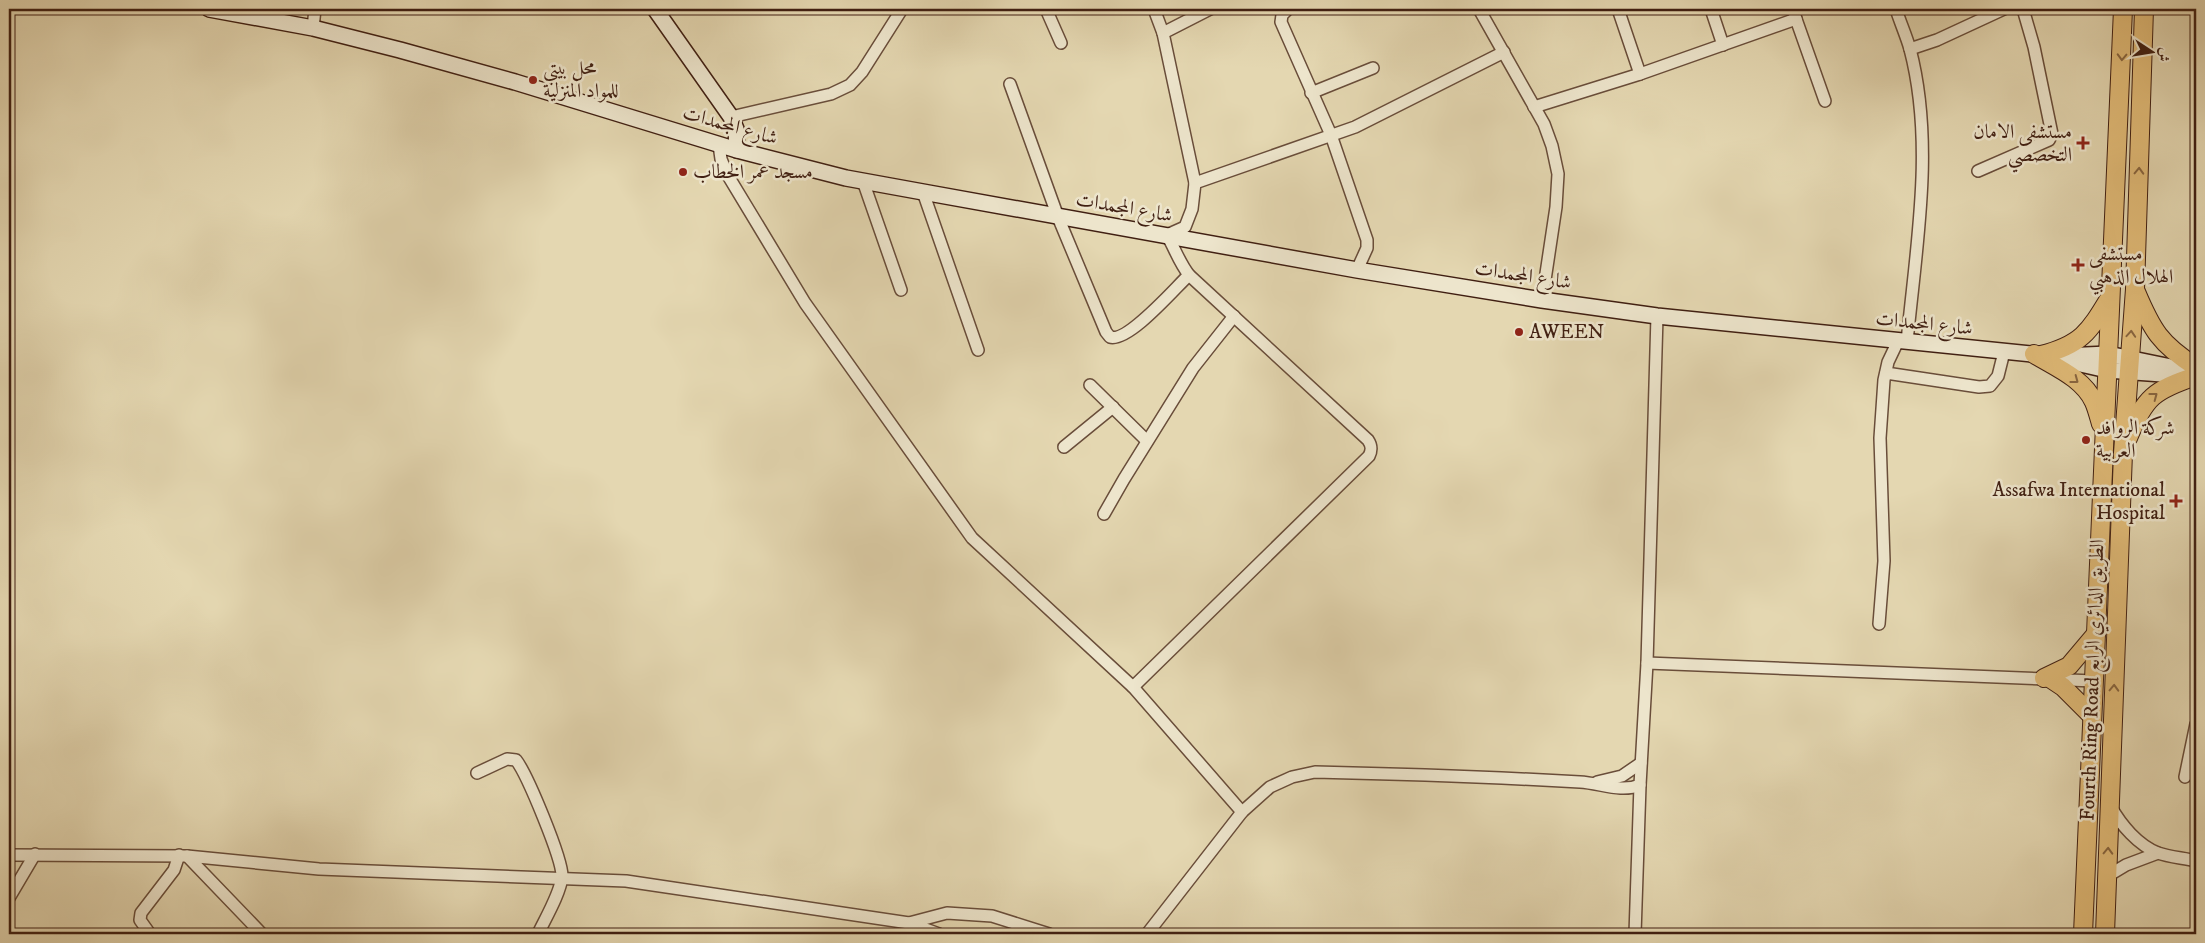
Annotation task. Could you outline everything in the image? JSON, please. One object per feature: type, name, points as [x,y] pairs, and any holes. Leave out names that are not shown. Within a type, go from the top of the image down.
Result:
[{"type":"main road","name":"شارع المجمدات","points":[[209,9],[313,28],[515,82],[719,145],[863,181],[1058,217],[1357,270],[1542,300],[1657,316],[2195,372]]},
{"type":"main road","points":[[655,9],[730,117],[736,129],[737,150]]},
{"type":"main road","name":"Fourth Ring Road الطريق الدائري الرابع","points":[[2083,934],[2123,9]]},
{"type":"main road","name":"Fourth Ring Road الطريق الدائري الرابع","points":[[2105,934],[2123,453],[2134,289],[2144,9]]},
{"type":"main road","points":[[2123,453],[2137,416],[2148,400],[2168,386],[2195,372],[2159,338],[2144,313],[2134,289]]},
{"type":"main road","points":[[2041,355],[2060,350],[2084,336],[2095,324],[2112,294]]},
{"type":"main road","points":[[2041,355],[2072,376],[2084,387],[2094,402],[2105,434]]},
{"type":"main road","points":[[2047,679],[2068,666],[2096,634]]},
{"type":"main road","points":[[2047,679],[2063,687],[2092,716]]},
{"type":"street","points":[[313,28],[315,9]]},
{"type":"street","points":[[730,117],[831,94],[850,85],[862,72],[902,9]]},
{"type":"street","points":[[1046,9],[1061,43]]},
{"type":"street","points":[[1134,687],[1369,456],[1371,451],[1371,444],[1368,440],[1189,275],[1178,261],[1175,249],[1167,235],[1185,227],[1192,210],[1195,183],[1163,33],[1154,9]]},
{"type":"street","points":[[1163,33],[1210,9]]},
{"type":"street","points":[[1288,9],[1282,15],[1281,22],[1331,135],[1366,240],[1367,248],[1357,270]]},
{"type":"street","points":[[1479,9],[1544,124],[1552,146],[1558,174],[1556,207],[1542,300]]},
{"type":"street","points":[[1618,9],[1640,74]]},
{"type":"street","points":[[1711,9],[1723,45]]},
{"type":"street","points":[[1879,624],[1884,560],[1880,438],[1886,373],[1888,362],[1902,342],[1921,193],[1922,150],[1916,82],[1910,49],[1896,9]]},
{"type":"street","points":[[1910,49],[1937,40],[2004,9]]},
{"type":"street","points":[[1978,171],[2049,140],[2052,134],[2036,57],[2023,9]]},
{"type":"street","points":[[1534,106],[1640,74],[1723,45],[1794,14],[1824,102]]},
{"type":"street","points":[[1195,183],[1355,127],[1504,52]]},
{"type":"street","points":[[1311,93],[1373,68]]},
{"type":"street","points":[[1010,84],[1058,217],[1106,332],[1110,337],[1119,338],[1145,319],[1189,275]]},
{"type":"street","points":[[719,145],[721,160],[727,174],[805,303],[972,538],[1134,687],[1242,812]]},
{"type":"street","points":[[863,181],[901,290]]},
{"type":"street","points":[[923,192],[978,350]]},
{"type":"street","points":[[1104,514],[1193,368],[1234,316]]},
{"type":"street","points":[[1636,934],[1640,785],[1647,663],[1657,316]]},
{"type":"street","points":[[1886,373],[1979,388],[1990,386],[1998,376],[2004,352]]},
{"type":"street","points":[[1090,386],[1147,441]]},
{"type":"street","points":[[1064,447],[1112,407]]},
{"type":"street","points":[[1647,663],[2094,681]]},
{"type":"street","points":[[2185,777],[2196,724]]},
{"type":"street","points":[[477,773],[507,759],[516,760],[558,854],[562,878],[538,934]]},
{"type":"street","points":[[1596,783],[1622,776],[1641,763]]},
{"type":"street","points":[[1148,934],[1242,812],[1270,787],[1292,776],[1315,772],[1483,776],[1596,783],[1625,789],[1640,785]]},
{"type":"street","points":[[2110,803],[2117,817],[2126,828],[2136,838],[2158,853],[2196,861]]},
{"type":"street","points":[[2106,877],[2126,865],[2158,853]]},
{"type":"street","points":[[9,898],[36,854]]},
{"type":"street","points":[[9,855],[183,856],[337,870],[626,881],[909,923],[939,934]]},
{"type":"street","points":[[150,934],[140,920],[141,913],[183,856]]},
{"type":"street","points":[[183,856],[262,934]]},
{"type":"street","points":[[909,923],[946,913],[992,916],[1049,934]]},
{"type":"place","name":"محل بيتي للمواد المنزلية","points":[[533,80]]},
{"type":"place","name":"مستشفى الامان التخصصي","points":[[2083,143]]},
{"type":"place","name":"مسجد عمر الخطاب","points":[[683,172]]},
{"type":"place","name":"مستشفى الهلال الذهبي","points":[[2078,265]]},
{"type":"place","name":"AWEEN","points":[[1519,332]]},
{"type":"place","name":"شركة الروافد العربية","points":[[2086,440]]},
{"type":"place","name":"Assafwa International Hospital","points":[[2176,501]]}]
